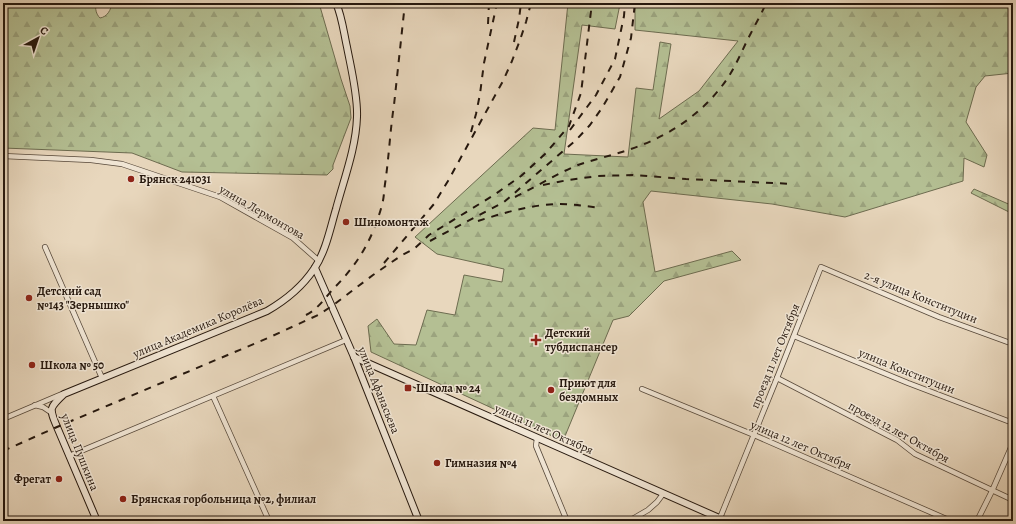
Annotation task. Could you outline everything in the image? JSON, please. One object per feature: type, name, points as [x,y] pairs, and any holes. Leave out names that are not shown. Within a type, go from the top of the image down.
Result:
[{"type":"main road","name":"улица Академика Королёва","points":[[64,394],[267,311],[288,297],[303,284],[315,268],[326,244],[356,134],[356,95],[336,3]]},
{"type":"main road","name":"улица Афанасьева","points":[[315,268],[354,357],[419,521]]},
{"type":"main road","name":"улица 11 лет Октября","points":[[354,357],[722,520]]},
{"type":"main road","name":"улица Пушкина","points":[[64,394],[53,405],[52,413],[97,521]]},
{"type":"street","name":"улица Лермонтова","points":[[3,156],[91,160],[122,164],[220,197],[293,238],[319,260]]},
{"type":"street","points":[[45,247],[102,378]]},
{"type":"street","name":"проезд 11 лет Октября","points":[[722,520],[821,267]]},
{"type":"street","name":"2-я улица Конституции","points":[[821,267],[939,318],[1013,344]]},
{"type":"street","name":"улица Конституции","points":[[794,336],[908,383],[1013,423]]},
{"type":"street","points":[[69,456],[346,340]]},
{"type":"street","name":"проезд 12 лет Октября","points":[[777,378],[897,440],[916,454],[1013,500]]},
{"type":"street","name":"улица 12 лет Октября","points":[[642,389],[754,435],[951,521]]},
{"type":"street","name":"улица Академика Королёва","points":[[3,419],[64,394]]},
{"type":"street","points":[[212,396],[269,521]]},
{"type":"street","points":[[35,405],[52,413]]},
{"type":"street","points":[[537,438],[536,446],[567,521]]},
{"type":"street","points":[[977,521],[1013,443]]},
{"type":"street","points":[[628,521],[648,510],[663,494]]},
{"type":"green space","points":[[3,3],[96,3],[96,11],[100,18],[108,13],[112,3],[319,3],[350,106],[351,118],[333,165],[333,169],[327,175],[182,172],[132,153],[3,148]]},
{"type":"green space","points":[[568,3],[620,4],[615,29],[582,25],[564,154],[628,157],[636,88],[653,90],[660,42],[671,44],[659,119],[699,91],[738,41],[635,30],[635,4],[652,6],[653,3],[1013,3],[1013,73],[985,76],[976,87],[966,122],[987,155],[984,167],[964,158],[963,181],[845,217],[772,204],[651,191],[643,202],[655,272],[732,251],[741,260],[664,281],[629,316],[613,320],[563,441],[371,352],[368,326],[377,319],[394,344],[416,345],[427,310],[455,315],[464,275],[502,282],[504,269],[437,254],[415,237],[533,128],[555,130]]},
{"type":"green space","points":[[974,189],[1013,206],[1013,214],[971,193]]},
{"type":"railway","points":[[306,315],[318,306],[343,279],[358,259],[364,250],[374,228],[382,205],[405,3]]},
{"type":"railway","points":[[488,24],[489,3]]},
{"type":"railway","points":[[471,132],[476,114],[484,63],[497,3]]},
{"type":"railway","points":[[514,42],[521,3]]},
{"type":"railway","points":[[384,263],[434,204],[448,181],[503,81],[520,40],[531,3]]},
{"type":"railway","points":[[3,451],[268,338],[318,315],[402,255],[414,249],[429,235],[494,195],[521,176],[545,154],[569,126],[581,93],[591,3]]},
{"type":"railway","points":[[570,130],[596,95],[615,59],[624,16],[625,3]]},
{"type":"railway","points":[[430,241],[504,202],[576,140],[590,125],[620,77],[631,38],[635,3]]},
{"type":"railway","points":[[515,197],[578,165],[652,141],[688,119],[709,101],[727,79],[766,3]]},
{"type":"railway","points":[[543,185],[598,176],[633,175],[794,184]]},
{"type":"railway","points":[[478,221],[537,206],[568,204],[601,208]]},
{"type":"place","name":"Брянск 241031","points":[[131,179]]},
{"type":"place","name":"Шиномонтаж","points":[[346,222]]},
{"type":"place","name":"Детский сад №143 \"Зернышко\"","points":[[29,298]]},
{"type":"place","name":"Детский тубдиспансер","points":[[536,340]]},
{"type":"place","name":"Школа № 50","points":[[32,365]]},
{"type":"place","name":"Школа № 24","points":[[408,388]]},
{"type":"place","name":"Приют для бездомных","points":[[551,390]]},
{"type":"place","name":"Гимназия №4","points":[[437,463]]},
{"type":"place","name":"Фрегат","points":[[59,479]]},
{"type":"place","name":"Брянская горбольница №2, филиал","points":[[123,499]]}]
